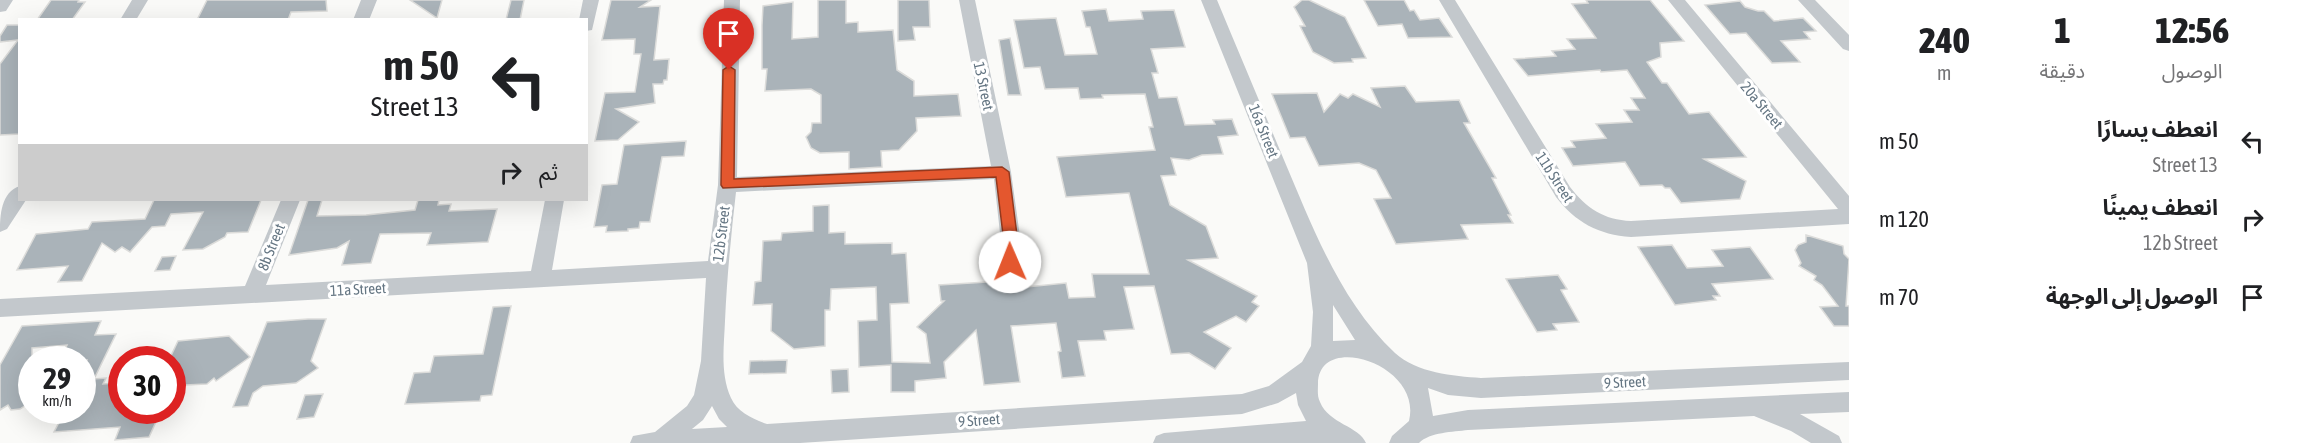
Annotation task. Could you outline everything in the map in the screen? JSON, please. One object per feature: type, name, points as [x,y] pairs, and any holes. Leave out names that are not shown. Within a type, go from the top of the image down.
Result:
[{"type":"street","points":[[0,7],[5,0]]},
{"type":"street","points":[[129,18],[140,0]]},
{"type":"street","points":[[362,18],[369,0]]},
{"type":"street","points":[[588,18],[591,0]]},
{"type":"street","name":"12b Street","points":[[651,442],[685,424],[695,413],[705,398],[712,361],[717,269],[727,185],[732,0]]},
{"type":"street","name":"13 Street","points":[[967,0],[1002,172],[1012,251],[1010,262]]},
{"type":"street","name":"16a Street","points":[[1209,0],[1317,262],[1364,335],[1386,357]]},
{"type":"street","name":"11b Street","points":[[1447,0],[1563,192],[1574,207],[1591,219],[1604,225],[1631,229],[1849,216]]},
{"type":"street","name":"20a Street","points":[[1676,0],[1849,209]]},
{"type":"street","points":[[1806,0],[1849,45]]},
{"type":"street","points":[[727,185],[1002,172]]},
{"type":"street","points":[[0,224],[18,196]]},
{"type":"street","name":"8b Street","points":[[252,295],[290,201]]},
{"type":"street","points":[[540,278],[554,201]]},
{"type":"street","name":"16a Street","points":[[1317,262],[1325,330],[1323,346],[1312,364],[1305,385],[1308,402],[1318,417],[1333,432]]},
{"type":"street","name":"11a Street","points":[[0,308],[717,269]]},
{"type":"street","points":[[1312,364],[1328,351],[1341,347],[1371,350],[1404,370],[1416,385],[1422,401],[1422,417],[1410,438]]},
{"type":"street","name":"12b Street","points":[[712,361],[716,391],[722,408],[746,428],[768,435]]},
{"type":"street","name":"9 Street","points":[[651,442],[1242,404],[1270,397],[1288,389],[1312,364]]},
{"type":"street","name":"9 Street","points":[[1404,370],[1448,385],[1480,388],[1849,371]]},
{"type":"street","points":[[1410,438],[1445,423],[1468,420],[1849,402]]},
{"type":"street","points":[[1756,408],[1799,424],[1830,443]]},
{"type":"street","points":[[1164,443],[1304,430],[1333,432],[1354,443]]},
{"type":"building","points":[[51,0],[85,2],[73,18],[38,18]]},
{"type":"building","points":[[207,0],[326,0],[327,11],[291,12],[289,18],[198,18]]},
{"type":"building","points":[[410,0],[442,0],[437,18]]},
{"type":"building","points":[[511,0],[524,0],[520,18],[506,18]]},
{"type":"building","points":[[611,0],[651,0],[640,7],[660,6],[654,60],[669,59],[667,80],[664,80],[663,84],[653,84],[655,103],[616,109],[639,122],[618,140],[595,141],[605,93],[635,92],[641,54],[634,54],[635,39],[602,40]]},
{"type":"building","points":[[818,0],[846,0],[846,23],[858,22],[858,32],[893,30],[897,70],[914,81],[914,96],[958,94],[961,116],[916,118],[917,131],[899,150],[881,151],[882,167],[849,169],[849,152],[820,153],[811,148],[806,137],[811,132],[812,123],[821,123],[821,95],[811,89],[765,91],[767,69],[762,69],[762,25],[763,6],[793,2],[792,39],[818,37]]},
{"type":"building","points":[[898,0],[929,0],[930,27],[913,27],[915,40],[898,41]]},
{"type":"building","points":[[1302,0],[1309,0],[1345,17],[1366,58],[1352,59],[1353,62],[1334,63],[1313,52],[1300,26],[1305,26],[1294,7]]},
{"type":"building","points":[[1364,0],[1404,0],[1410,11],[1414,10],[1420,20],[1439,18],[1452,37],[1408,38],[1402,24],[1378,26]]},
{"type":"building","points":[[1586,0],[1650,0],[1684,41],[1660,43],[1661,57],[1647,62],[1662,83],[1667,83],[1689,114],[1709,112],[1746,157],[1704,159],[1746,181],[1740,199],[1681,203],[1670,188],[1662,185],[1640,186],[1625,162],[1573,166],[1562,148],[1575,147],[1571,141],[1606,138],[1596,124],[1632,122],[1624,110],[1639,110],[1631,98],[1645,98],[1627,70],[1528,76],[1514,59],[1556,56],[1552,51],[1575,49],[1567,39],[1596,38],[1572,4],[1588,3]]},
{"type":"building","points":[[1740,1],[1745,7],[1764,11],[1774,21],[1803,18],[1816,31],[1804,32],[1810,39],[1781,41],[1800,62],[1772,63],[1746,33],[1730,34],[1705,5]]},
{"type":"building","points":[[1106,9],[1109,21],[1143,19],[1141,11],[1174,10],[1185,47],[1151,49],[1158,73],[1152,73],[1159,98],[1177,97],[1185,125],[1215,124],[1213,120],[1232,119],[1238,135],[1218,137],[1223,154],[1202,155],[1189,160],[1171,158],[1176,175],[1161,176],[1170,205],[1206,226],[1218,258],[1188,260],[1257,296],[1252,302],[1259,306],[1246,322],[1236,316],[1204,332],[1231,348],[1215,369],[1189,353],[1171,354],[1154,286],[1124,287],[1134,329],[1104,331],[1106,340],[1078,341],[1085,376],[1062,378],[1058,352],[1061,351],[1056,323],[1011,326],[1020,382],[984,385],[976,330],[944,362],[946,378],[915,381],[915,392],[891,392],[891,365],[859,367],[858,321],[877,320],[876,287],[831,289],[830,310],[825,310],[825,346],[794,349],[771,331],[772,304],[753,305],[755,282],[761,281],[763,241],[781,240],[782,233],[813,231],[813,206],[829,205],[829,233],[845,232],[845,244],[892,243],[892,254],[906,253],[909,303],[890,304],[892,362],[930,363],[926,334],[917,327],[944,301],[941,301],[939,285],[1003,281],[1005,289],[1066,283],[1069,298],[1095,297],[1092,274],[1149,274],[1129,193],[1066,197],[1057,157],[1155,150],[1149,127],[1153,127],[1145,94],[1102,95],[1103,98],[1080,99],[1078,88],[1045,89],[1040,67],[1024,68],[1014,20],[1056,18],[1065,55],[1097,54],[1090,27],[1086,27],[1082,11]]},
{"type":"building","points":[[7,25],[18,25],[18,40],[0,42],[0,36]]},
{"type":"building","points":[[1010,38],[1021,95],[1008,95],[999,40]]},
{"type":"building","points":[[18,40],[18,134],[0,135],[0,64]]},
{"type":"building","points":[[1405,86],[1416,102],[1459,100],[1470,123],[1464,123],[1496,178],[1492,178],[1513,223],[1461,225],[1468,239],[1396,244],[1374,199],[1391,198],[1376,170],[1359,163],[1319,166],[1305,137],[1290,138],[1272,94],[1317,93],[1324,112],[1340,94],[1348,98],[1353,94],[1380,107],[1371,88]]},
{"type":"building","points":[[686,141],[684,156],[662,157],[650,222],[640,222],[639,228],[628,229],[628,231],[606,232],[607,226],[594,227],[602,185],[617,184],[624,145]]},
{"type":"building","points":[[154,201],[261,201],[248,232],[227,233],[225,237],[203,249],[183,250],[203,212],[171,214],[165,226],[152,227],[130,252],[122,247],[115,252],[102,243],[82,281],[58,282],[68,266],[17,270],[36,234],[88,229],[92,222],[145,219]]},
{"type":"building","points":[[308,201],[322,201],[317,216],[366,215],[415,210],[418,201],[439,201],[438,205],[451,204],[449,211],[497,209],[488,242],[427,245],[431,233],[380,234],[371,263],[342,265],[349,241],[337,248],[289,255]]},
{"type":"building","points":[[1806,235],[1843,246],[1844,254],[1849,259],[1846,306],[1849,306],[1849,326],[1834,326],[1820,307],[1838,306],[1822,285],[1814,280],[1816,276],[1799,266],[1801,263],[1795,250],[1798,245],[1806,242]]},
{"type":"building","points":[[1672,245],[1687,268],[1723,266],[1712,250],[1750,247],[1773,279],[1712,284],[1720,296],[1713,296],[1716,300],[1675,305],[1638,247]]},
{"type":"building","points":[[176,256],[170,270],[155,271],[162,257]]},
{"type":"building","points":[[1558,275],[1567,289],[1561,290],[1579,322],[1553,324],[1557,330],[1537,332],[1506,279]]},
{"type":"building","points":[[511,306],[492,395],[481,396],[480,401],[405,404],[414,373],[430,372],[434,356],[483,354],[493,307]]},
{"type":"building","points":[[326,319],[311,361],[318,368],[296,383],[263,386],[253,393],[248,406],[233,407],[267,322]]},
{"type":"building","points":[[101,321],[95,335],[116,334],[108,346],[96,375],[96,346],[18,346],[18,409],[11,410],[8,405],[0,410],[0,365],[22,326]]},
{"type":"building","points":[[229,336],[250,357],[216,381],[214,378],[207,384],[186,385],[186,346],[176,346],[178,341]]},
{"type":"building","points":[[787,360],[786,373],[749,374],[750,361]]},
{"type":"building","points":[[848,369],[849,392],[832,393],[831,370]]},
{"type":"building","points":[[106,378],[103,384],[108,384],[108,424],[155,424],[149,437],[115,440],[120,427],[54,432],[58,424],[96,424],[96,379]]},
{"type":"building","points":[[323,394],[314,417],[297,419],[305,395]]},
{"type":"route","points":[[729,70],[727,185],[1002,172],[1012,251],[1010,262]]}]
